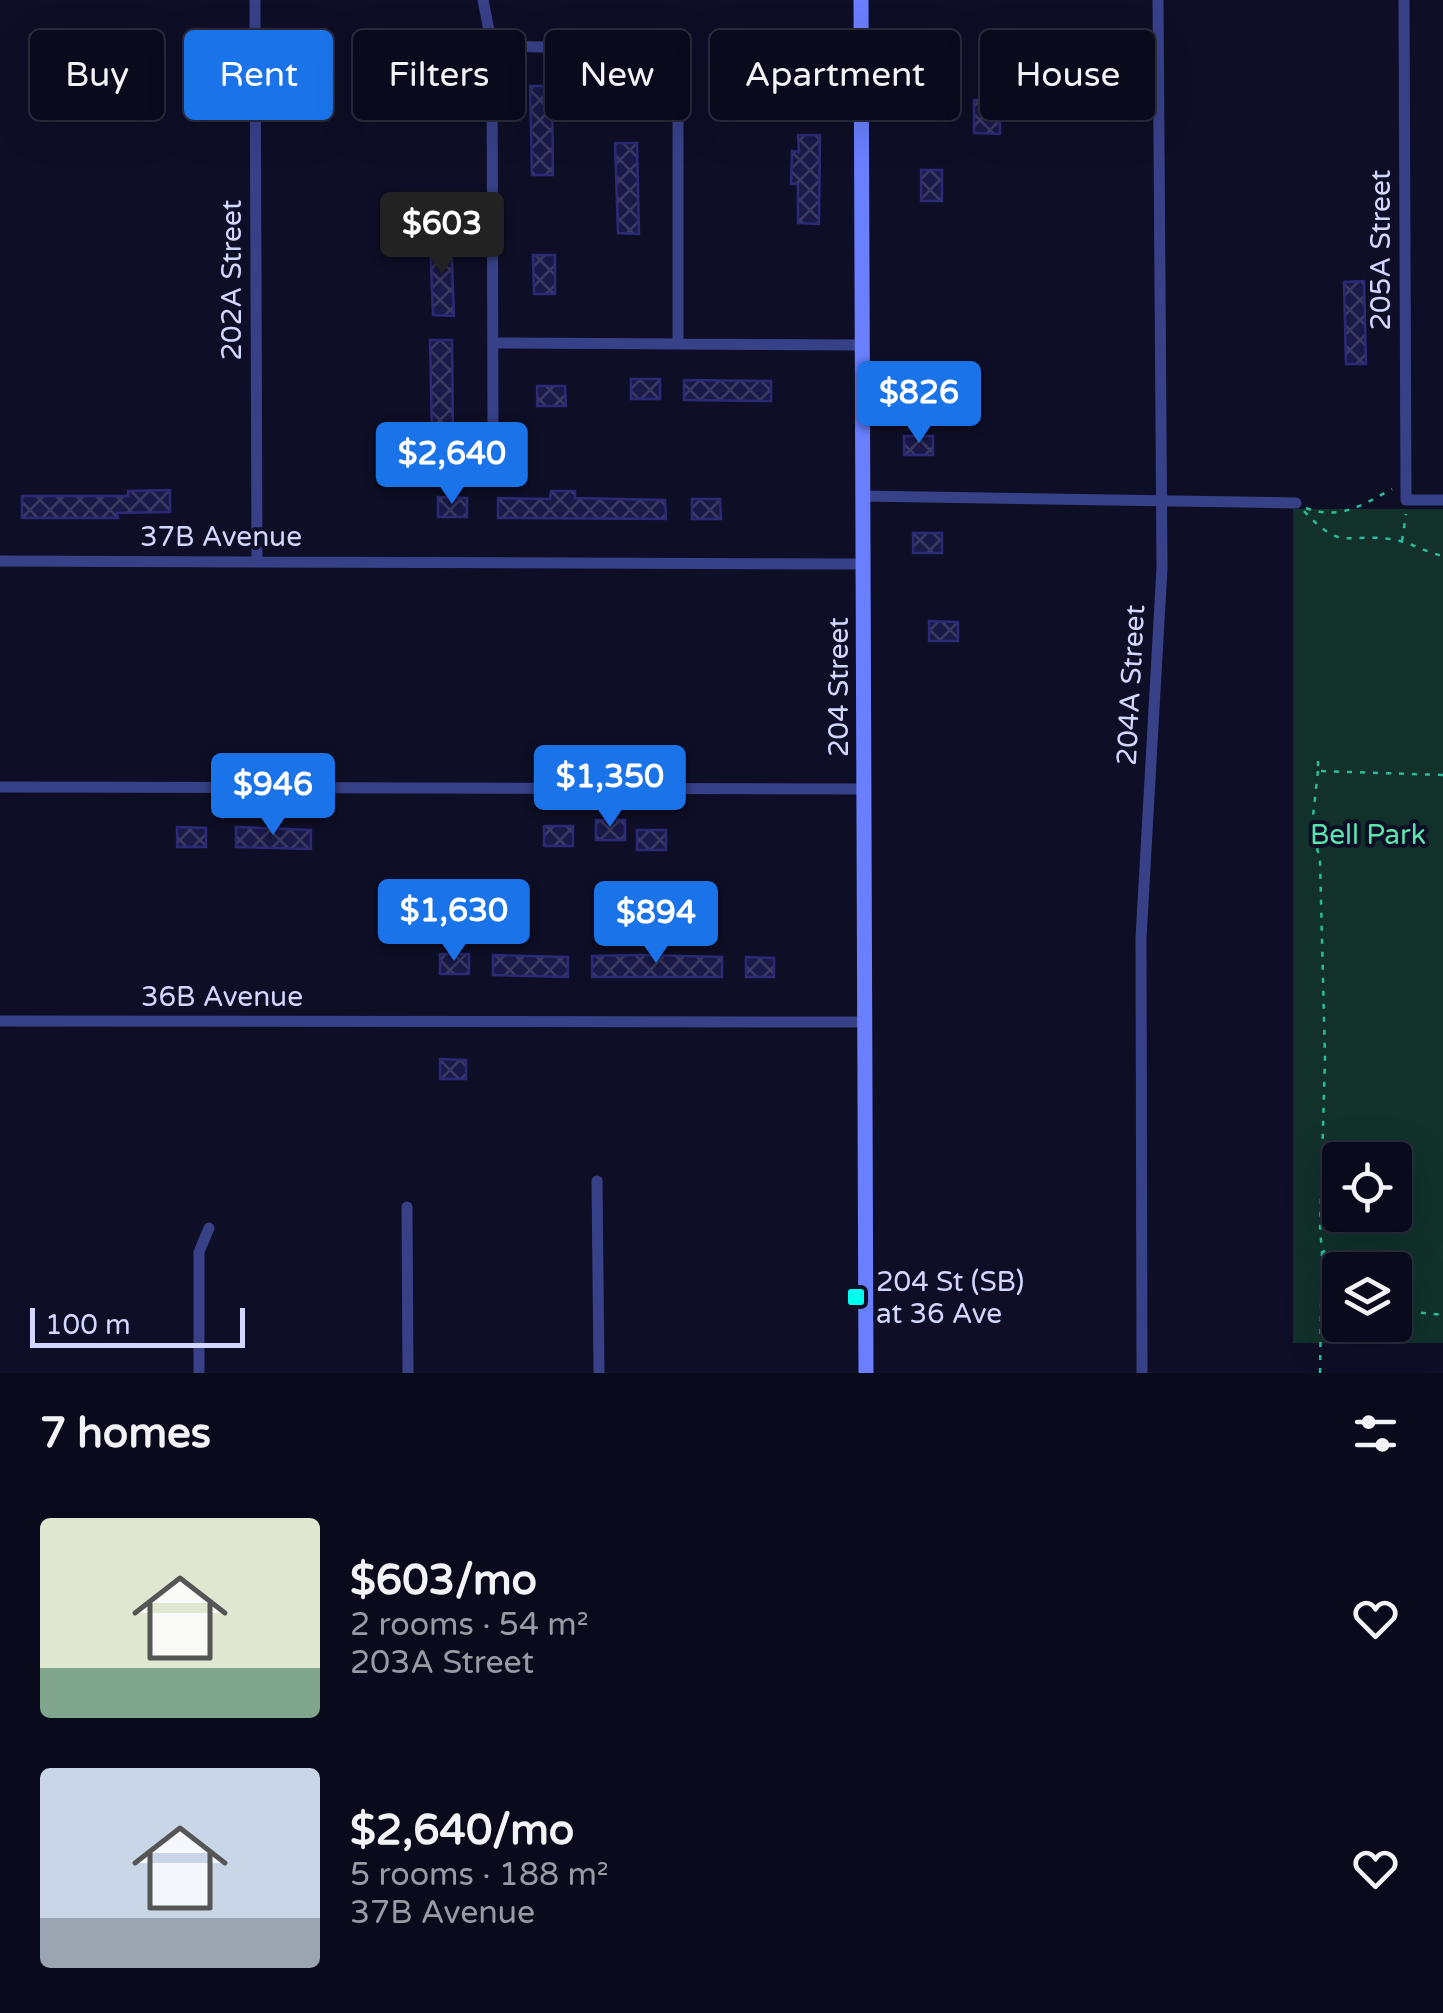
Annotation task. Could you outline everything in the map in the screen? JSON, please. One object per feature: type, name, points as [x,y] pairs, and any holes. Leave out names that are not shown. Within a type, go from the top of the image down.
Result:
[{"type":"street","name":"202A Street","points":[[255,0],[257,560]]},
{"type":"street","points":[[482,0],[489,30]]},
{"type":"street","name":"204 Street","points":[[861,0],[866,1373]]},
{"type":"street","name":"204A Street","points":[[1142,1373],[1142,938],[1162,568],[1158,0]]},
{"type":"street","name":"205A Street","points":[[1404,0],[1406,494]]},
{"type":"street","points":[[525,47],[678,50],[678,344]]},
{"type":"street","points":[[492,120],[494,438]]},
{"type":"street","points":[[492,343],[862,345]]},
{"type":"street","points":[[1406,494],[1443,500]]},
{"type":"street","points":[[862,496],[1296,503]]},
{"type":"street","name":"37B Avenue","points":[[0,560],[862,564]]},
{"type":"street","points":[[0,787],[863,789]]},
{"type":"street","name":"36B Avenue","points":[[0,1022],[864,1022]]},
{"type":"street","points":[[597,1181],[599,1373]]},
{"type":"street","points":[[407,1207],[408,1373]]},
{"type":"street","points":[[199,1373],[199,1252],[209,1228]]},
{"type":"path","points":[[1296,503],[1312,511],[1337,513],[1355,510],[1390,489],[1406,494],[1402,542]]},
{"type":"path","points":[[1296,503],[1318,526],[1342,540],[1388,539],[1443,556]]},
{"type":"path","points":[[1318,761],[1312,825],[1320,861],[1325,1058],[1319,1198],[1320,1373]]},
{"type":"path","points":[[1318,771],[1443,775]]},
{"type":"path","points":[[1322,1248],[1324,1252]]},
{"type":"path","points":[[1412,1312],[1443,1315]]},
{"type":"green space","name":"Bell Park","points":[[1293,509],[1443,509],[1443,1343],[1293,1343]]},
{"type":"building","points":[[530,86],[545,86],[545,120],[552,120],[553,175],[532,175]]},
{"type":"building","points":[[974,100],[980,100],[980,120],[1000,120],[1000,134],[974,133]]},
{"type":"building","points":[[798,135],[820,135],[819,224],[798,223],[798,184],[791,184],[792,151],[799,152]]},
{"type":"building","points":[[615,143],[637,143],[639,234],[618,233]]},
{"type":"building","points":[[921,170],[942,170],[942,201],[921,201]]},
{"type":"building","points":[[430,238],[451,238],[454,316],[433,315]]},
{"type":"building","points":[[533,255],[555,255],[555,294],[534,294]]},
{"type":"building","points":[[1364,281],[1366,364],[1346,364],[1344,282]]},
{"type":"building","points":[[430,340],[452,340],[453,436],[432,435]]},
{"type":"building","points":[[631,379],[660,379],[660,399],[631,399]]},
{"type":"building","points":[[684,380],[771,381],[771,401],[684,400]]},
{"type":"building","points":[[537,386],[565,386],[566,406],[537,406]]},
{"type":"building","points":[[904,436],[933,436],[933,455],[904,455]]},
{"type":"building","points":[[170,490],[170,512],[117,513],[118,518],[22,518],[22,496],[128,496],[128,491]]},
{"type":"building","points":[[551,491],[575,491],[575,498],[665,500],[666,519],[498,518],[498,498],[550,499]]},
{"type":"building","points":[[438,497],[467,498],[467,517],[438,517]]},
{"type":"building","points":[[692,499],[720,499],[721,519],[692,519]]},
{"type":"building","points":[[913,533],[942,533],[942,553],[913,553]]},
{"type":"building","points":[[929,621],[958,622],[958,641],[929,641]]},
{"type":"building","points":[[596,820],[625,820],[625,840],[596,840]]},
{"type":"building","points":[[544,826],[573,826],[573,846],[544,846]]},
{"type":"building","points":[[177,827],[206,828],[206,847],[177,847]]},
{"type":"building","points":[[236,827],[311,830],[311,849],[236,847]]},
{"type":"building","points":[[637,830],[666,830],[666,850],[637,850]]},
{"type":"building","points":[[440,954],[469,954],[469,974],[440,974]]},
{"type":"building","points":[[493,955],[568,957],[568,977],[493,975]]},
{"type":"building","points":[[592,956],[722,957],[722,977],[592,977]]},
{"type":"building","points":[[746,957],[774,958],[774,977],[746,977]]},
{"type":"building","points":[[440,1059],[466,1060],[466,1079],[440,1079]]},
{"type":"place","name":"204 St (SB) at 36 Ave","points":[[856,1297]]}]
